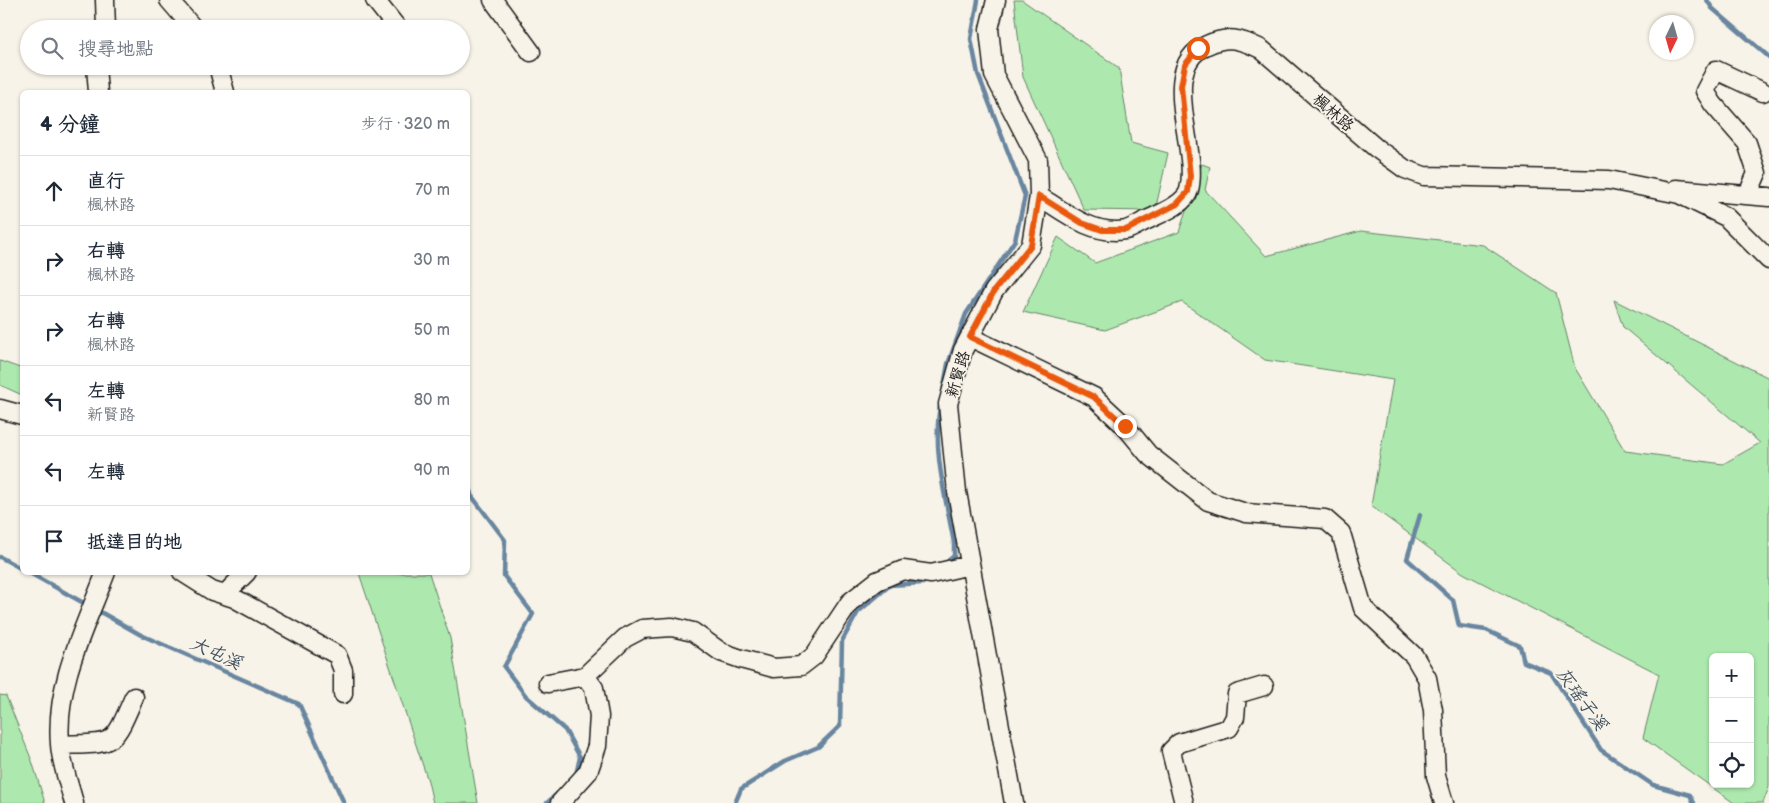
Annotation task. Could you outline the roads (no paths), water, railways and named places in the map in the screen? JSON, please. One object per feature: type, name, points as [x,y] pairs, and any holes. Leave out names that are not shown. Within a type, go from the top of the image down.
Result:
[{"type":"street","points":[[105,0],[106,20]]},
{"type":"street","points":[[169,0],[186,20]]},
{"type":"street","points":[[375,0],[391,20]]},
{"type":"street","points":[[494,0],[530,52]]},
{"type":"street","name":"新賢路","points":[[996,0],[990,29],[994,75],[1038,160],[1039,196],[1031,245],[994,291],[963,350],[948,404],[957,492],[1014,803]]},
{"type":"street","name":"楓林路","points":[[1039,196],[1082,223],[1102,230],[1126,230],[1177,204],[1188,192],[1190,176],[1181,86],[1185,65],[1198,48],[1218,40],[1240,39],[1261,49],[1376,148],[1405,169],[1424,176],[1609,180],[1651,187],[1679,194],[1726,217],[1769,260]]},
{"type":"street","points":[[1748,194],[1756,173],[1748,143],[1713,104],[1705,90],[1716,70],[1763,92]]},
{"type":"street","points":[[97,75],[98,90]]},
{"type":"street","points":[[220,75],[224,90]]},
{"type":"street","points":[[1651,187],[1769,197]]},
{"type":"street","points":[[970,337],[1094,397],[1125,426],[1148,454],[1208,501],[1246,513],[1325,519],[1341,533],[1363,608],[1414,656],[1427,678],[1433,710],[1436,776],[1444,803]]},
{"type":"street","points":[[0,409],[20,414]]},
{"type":"street","points":[[548,682],[585,676],[625,638],[642,629],[672,627],[693,632],[721,652],[741,660],[774,668],[801,666],[814,656],[850,602],[877,581],[903,570],[931,574],[970,565]]},
{"type":"street","points":[[74,803],[60,745],[59,710],[73,651],[86,626],[105,575]]},
{"type":"street","points":[[187,575],[212,591],[234,598],[337,655],[343,670],[343,694]]},
{"type":"street","points":[[224,595],[243,575]]},
{"type":"street","points":[[560,803],[588,772],[597,746],[598,716],[594,688],[585,676]]},
{"type":"street","points":[[1184,803],[1170,751],[1179,743],[1229,728],[1235,717],[1237,694],[1264,686]]},
{"type":"street","points":[[60,745],[105,744],[118,732],[134,697]]},
{"type":"waterway","points":[[943,391],[948,364],[966,314],[1015,240],[1025,196],[978,74],[971,39],[978,0]]},
{"type":"waterway","points":[[1707,0],[1712,8],[1769,57]]},
{"type":"waterway","points":[[941,401],[938,418],[939,454],[954,543],[954,556],[949,560]]},
{"type":"waterway","points":[[470,488],[471,495],[505,540],[504,576],[533,614],[504,667],[526,696],[565,730],[580,757],[576,775]]},
{"type":"waterway","name":"灰瑤子溪","points":[[1420,515],[1407,559],[1453,600],[1459,626],[1486,630],[1520,646],[1524,662],[1551,673],[1601,750],[1653,785],[1690,795],[1694,803]]},
{"type":"waterway","name":"大屯溪","points":[[0,557],[20,568]]},
{"type":"waterway","name":"大屯溪","points":[[33,575],[89,606]]},
{"type":"waterway","points":[[735,803],[741,789],[785,761],[818,747],[840,726],[842,641],[858,612],[890,585],[923,583]]},
{"type":"waterway","name":"大屯溪","points":[[95,609],[141,635],[299,704],[344,803]]},
{"type":"waterway","points":[[547,803],[558,793]]}]
